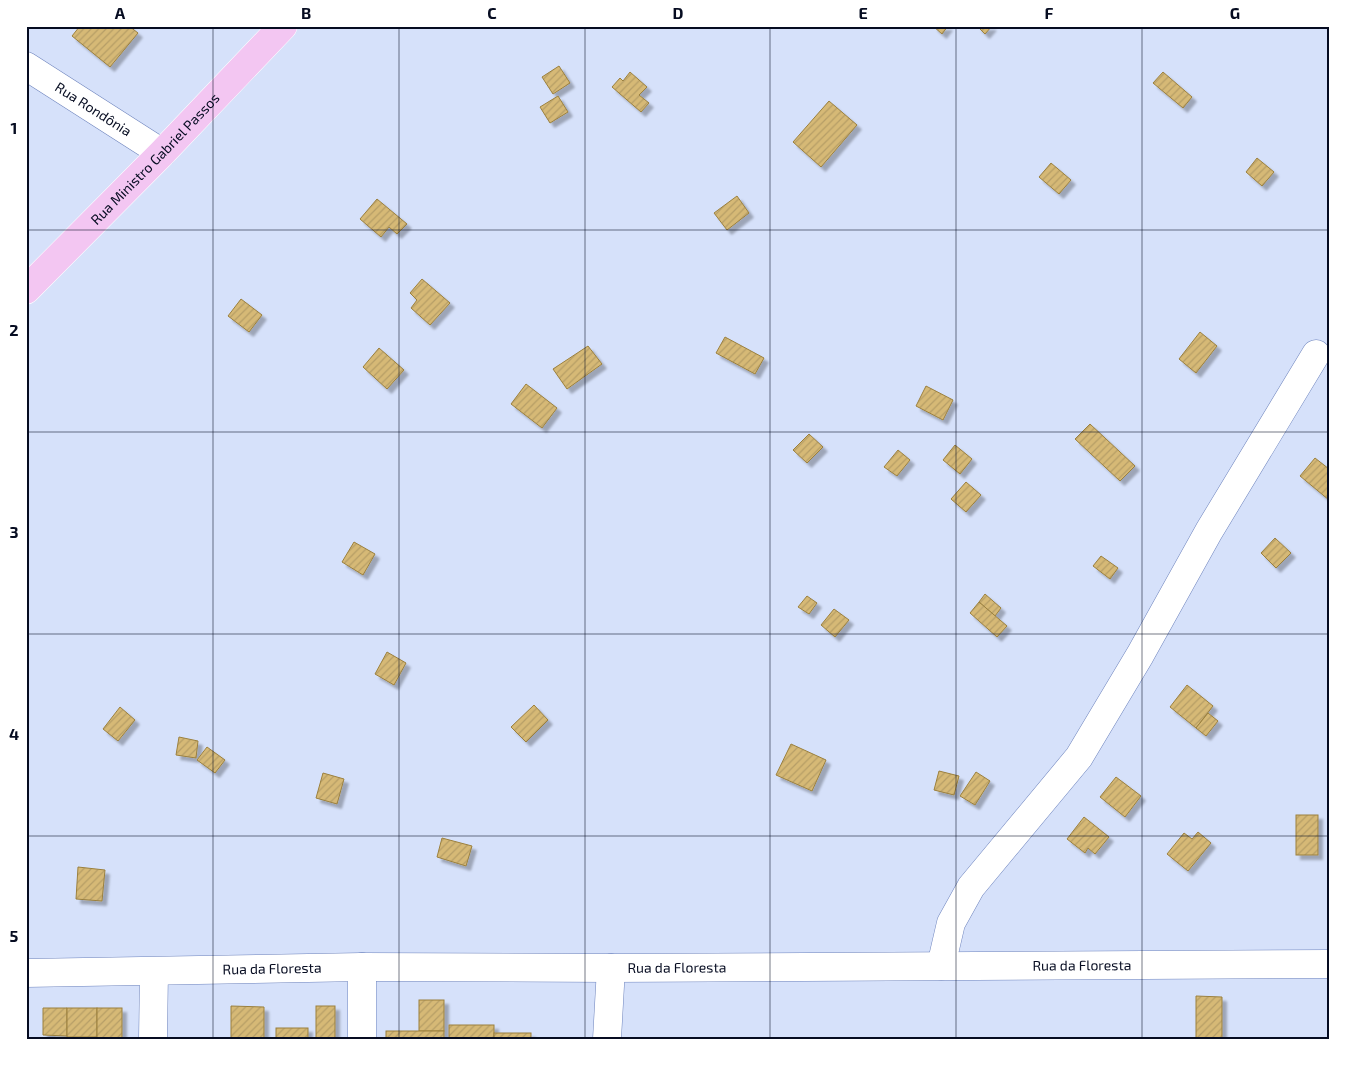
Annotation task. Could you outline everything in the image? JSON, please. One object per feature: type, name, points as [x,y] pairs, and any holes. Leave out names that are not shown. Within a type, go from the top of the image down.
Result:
[{"type":"main road","name":"Rua Ministro Gabriel Passos","points":[[26,290],[162,153],[283,26]]},
{"type":"street","name":"Rua Rondônia","points":[[26,66],[162,153]]},
{"type":"street","points":[[941,966],[951,923],[971,887],[1079,757],[1140,655],[1210,531],[1316,354]]},
{"type":"street","name":"Rua da Floresta","points":[[26,973],[362,967],[611,968],[1329,964]]},
{"type":"street","points":[[362,967],[362,1039]]},
{"type":"street","points":[[607,1039],[611,968]]},
{"type":"street","points":[[153,1039],[154,972]]},
{"type":"building","points":[[80,26],[129,26],[138,33],[110,67],[72,36]]},
{"type":"building","points":[[933,26],[948,26],[942,34]]},
{"type":"building","points":[[977,26],[992,26],[985,34]]},
{"type":"building","points":[[559,66],[570,83],[553,94],[542,77]]},
{"type":"building","points":[[630,72],[647,87],[639,95],[649,103],[641,112],[612,87],[620,78],[623,81]]},
{"type":"building","points":[[1163,72],[1192,97],[1183,108],[1153,83]]},
{"type":"building","points":[[558,96],[568,112],[550,123],[540,107]]},
{"type":"building","points":[[829,101],[857,125],[821,167],[793,142]]},
{"type":"building","points":[[1257,158],[1274,172],[1262,186],[1246,172]]},
{"type":"building","points":[[1051,163],[1071,180],[1059,194],[1039,177]]},
{"type":"building","points":[[737,196],[749,213],[727,230],[714,213]]},
{"type":"building","points":[[377,199],[407,224],[397,234],[389,227],[381,237],[360,219]]},
{"type":"building","points":[[422,279],[450,303],[430,325],[411,308],[417,300],[410,293]]},
{"type":"building","points":[[241,299],[262,315],[249,332],[228,316]]},
{"type":"building","points":[[1200,332],[1217,346],[1196,373],[1179,359]]},
{"type":"building","points":[[725,337],[764,358],[755,374],[716,353]]},
{"type":"building","points":[[588,346],[602,364],[567,389],[553,369]]},
{"type":"building","points":[[379,348],[404,370],[387,389],[363,367]]},
{"type":"building","points":[[526,384],[557,408],[542,428],[511,404]]},
{"type":"building","points":[[926,386],[953,400],[943,420],[916,406]]},
{"type":"building","points":[[1090,424],[1135,466],[1120,481],[1075,439]]},
{"type":"building","points":[[809,434],[823,447],[807,463],[793,450]]},
{"type":"building","points":[[955,445],[972,459],[960,474],[943,460]]},
{"type":"building","points":[[898,450],[910,460],[897,476],[884,467]]},
{"type":"building","points":[[1315,458],[1329,469],[1329,500],[1300,476]]},
{"type":"building","points":[[966,482],[981,495],[966,512],[951,499]]},
{"type":"building","points":[[1275,538],[1291,553],[1276,568],[1261,553]]},
{"type":"building","points":[[354,542],[375,554],[363,575],[342,562]]},
{"type":"building","points":[[1101,556],[1118,568],[1110,579],[1093,566]]},
{"type":"building","points":[[985,594],[1001,608],[995,616],[979,602]]},
{"type":"building","points":[[807,596],[817,603],[809,614],[798,607]]},
{"type":"building","points":[[979,602],[1007,626],[997,637],[970,613]]},
{"type":"building","points":[[834,609],[849,620],[835,637],[821,625]]},
{"type":"building","points":[[387,652],[406,663],[394,685],[375,674]]},
{"type":"building","points":[[1187,685],[1213,706],[1196,728],[1170,707]]},
{"type":"building","points":[[534,705],[548,720],[526,742],[511,727]]},
{"type":"building","points":[[120,707],[135,720],[118,741],[103,729]]},
{"type":"building","points":[[1208,713],[1218,721],[1206,736],[1196,728]]},
{"type":"building","points":[[179,737],[198,741],[196,758],[176,755]]},
{"type":"building","points":[[791,744],[826,760],[812,791],[776,775]]},
{"type":"building","points":[[207,747],[225,760],[215,773],[197,760]]},
{"type":"building","points":[[939,771],[959,776],[954,795],[934,790]]},
{"type":"building","points":[[976,772],[990,781],[975,805],[960,796]]},
{"type":"building","points":[[323,773],[344,779],[337,804],[316,798]]},
{"type":"building","points":[[1116,777],[1141,796],[1125,817],[1100,797]]},
{"type":"building","points":[[1296,815],[1318,815],[1318,855],[1296,855]]},
{"type":"building","points":[[1084,817],[1109,837],[1095,854],[1088,848],[1085,853],[1067,839]]},
{"type":"building","points":[[1198,832],[1211,843],[1188,871],[1167,854],[1184,833],[1192,839]]},
{"type":"building","points":[[442,838],[472,846],[466,866],[437,857]]},
{"type":"building","points":[[78,867],[105,870],[102,901],[76,899]]},
{"type":"building","points":[[1196,996],[1222,997],[1222,1039],[1196,1039]]},
{"type":"building","points":[[419,1000],[444,1000],[444,1031],[419,1031]]},
{"type":"building","points":[[231,1006],[264,1007],[264,1039],[231,1039]]},
{"type":"building","points":[[316,1006],[335,1006],[335,1039],[316,1039]]},
{"type":"building","points":[[43,1008],[67,1008],[67,1036],[43,1035]]},
{"type":"building","points":[[67,1008],[97,1008],[97,1037],[67,1037]]},
{"type":"building","points":[[97,1008],[122,1008],[122,1039],[97,1039]]},
{"type":"building","points":[[449,1025],[494,1025],[494,1039],[449,1039]]},
{"type":"building","points":[[276,1028],[308,1028],[308,1039],[276,1039]]},
{"type":"building","points":[[386,1031],[444,1031],[444,1039],[386,1039]]},
{"type":"building","points":[[494,1033],[531,1033],[531,1039],[494,1039]]}]
